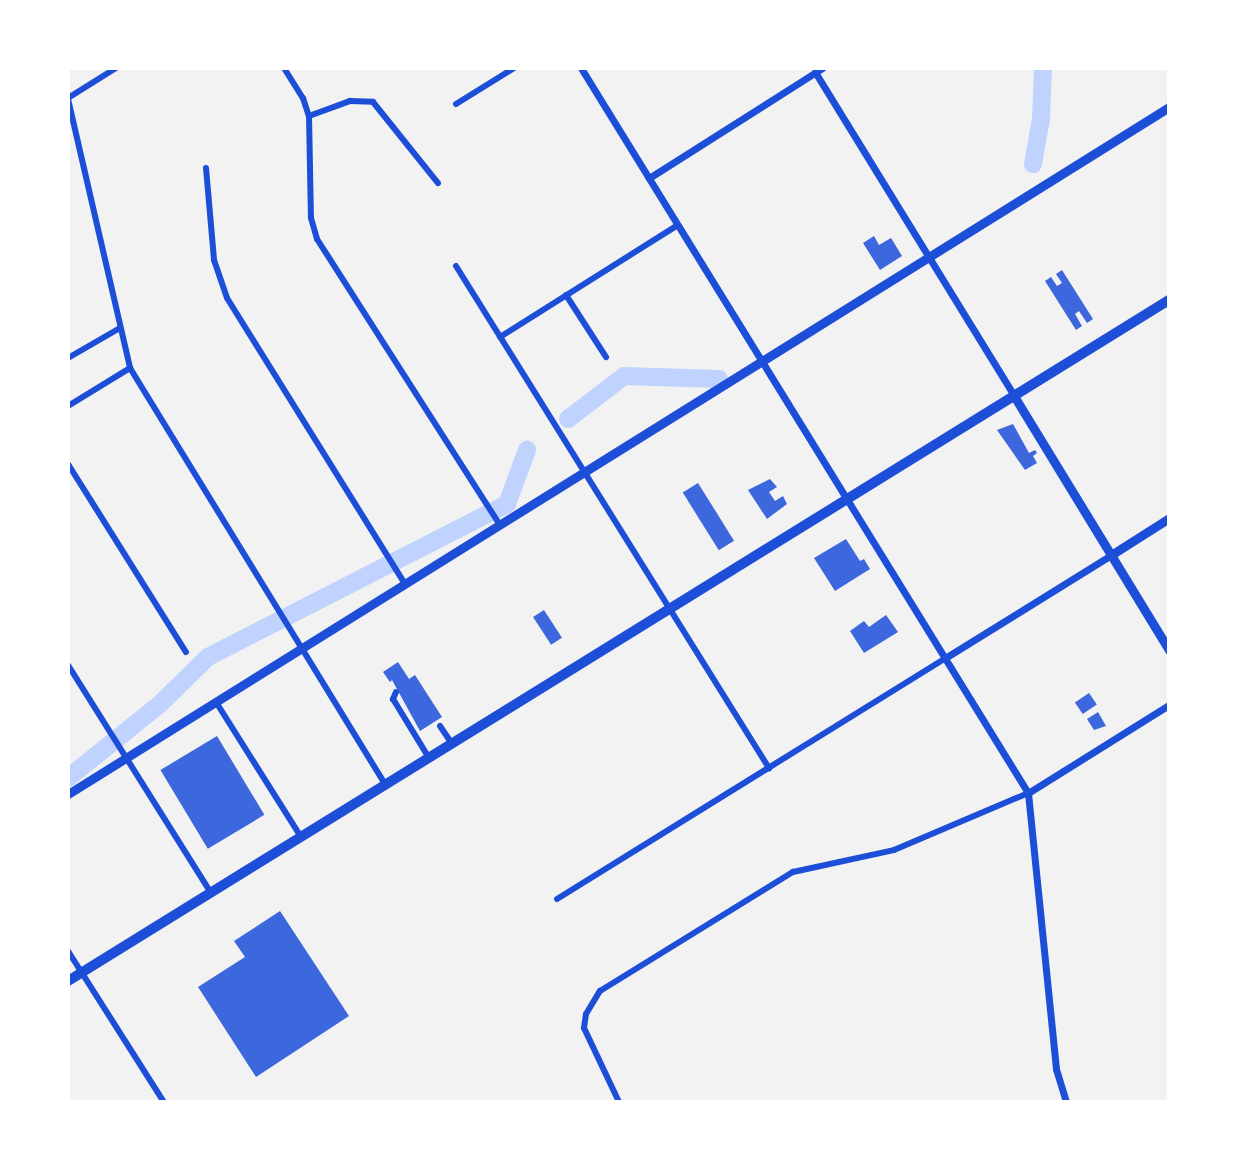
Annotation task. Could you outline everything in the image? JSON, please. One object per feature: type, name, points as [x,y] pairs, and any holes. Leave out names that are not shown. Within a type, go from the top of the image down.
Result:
[{"type":"main road","points":[[68,794],[124,755],[216,702],[405,584],[498,521],[584,472],[1169,107]]},
{"type":"main road","points":[[68,981],[1169,300]]},
{"type":"main road","points":[[1014,396],[1169,650]]},
{"type":"main road","points":[[1111,555],[1169,518]]},
{"type":"street","points":[[116,68],[68,98],[130,368],[386,785]]},
{"type":"street","points":[[284,68],[303,98],[309,116],[311,218],[317,239],[498,521]]},
{"type":"street","points":[[456,104],[514,68]]},
{"type":"street","points":[[581,68],[1028,793],[1056,1069],[1066,1102]]},
{"type":"street","points":[[649,178],[819,70],[1014,396]]},
{"type":"street","points":[[309,116],[350,101],[373,102],[438,184]]},
{"type":"street","points":[[206,168],[214,260],[228,298],[405,584]]},
{"type":"street","points":[[500,337],[678,225]]},
{"type":"street","points":[[456,266],[769,768]]},
{"type":"street","points":[[566,295],[606,357]]},
{"type":"street","points":[[68,358],[120,328]]},
{"type":"street","points":[[68,406],[130,368]]},
{"type":"street","points":[[68,464],[186,652]]},
{"type":"street","points":[[558,900],[1111,555]]},
{"type":"street","points":[[68,665],[211,893]]},
{"type":"street","points":[[396,692],[393,699],[429,758]]},
{"type":"street","points":[[216,702],[301,837]]},
{"type":"street","points":[[619,1102],[584,1028],[586,1014],[600,991],[793,872],[894,850],[1028,793],[1169,705]]},
{"type":"street","points":[[440,726],[452,744]]},
{"type":"street","points":[[68,951],[164,1102]]},
{"type":"building","points":[[874,236],[879,245],[891,238],[902,256],[880,270],[863,243]]},
{"type":"building","points":[[1062,270],[1093,319],[1087,323],[1079,311],[1075,314],[1082,326],[1076,330],[1045,281],[1051,277],[1057,286],[1062,283],[1056,274]]},
{"type":"building","points":[[1013,424],[1029,453],[1035,450],[1037,453],[1033,456],[1037,463],[1025,470],[997,430]]},
{"type":"building","points":[[770,479],[777,487],[769,492],[775,501],[783,496],[787,504],[767,519],[748,490]]},
{"type":"building","points":[[698,483],[734,541],[719,550],[683,493]]},
{"type":"building","points":[[846,539],[860,561],[864,559],[870,569],[835,591],[814,558]]},
{"type":"building","points":[[544,610],[562,638],[551,645],[533,617]]},
{"type":"building","points":[[886,615],[898,632],[864,653],[850,631],[864,621],[869,627]]},
{"type":"building","points":[[398,662],[409,679],[415,675],[442,717],[420,731],[392,680],[390,682],[383,672]]},
{"type":"building","points":[[1089,693],[1097,705],[1083,714],[1075,703]]},
{"type":"building","points":[[1098,712],[1106,726],[1094,730],[1087,719]]},
{"type":"building","points":[[217,736],[264,815],[208,849],[160,770]]},
{"type":"building","points":[[280,911],[349,1016],[256,1077],[198,987],[245,957],[234,941]]},
{"type":"waterway","points":[[1033,164],[1041,119],[1043,68]]},
{"type":"waterway","points":[[568,419],[624,376],[719,379]]},
{"type":"waterway","points":[[68,778],[160,704],[208,657],[507,504],[527,450]]}]
